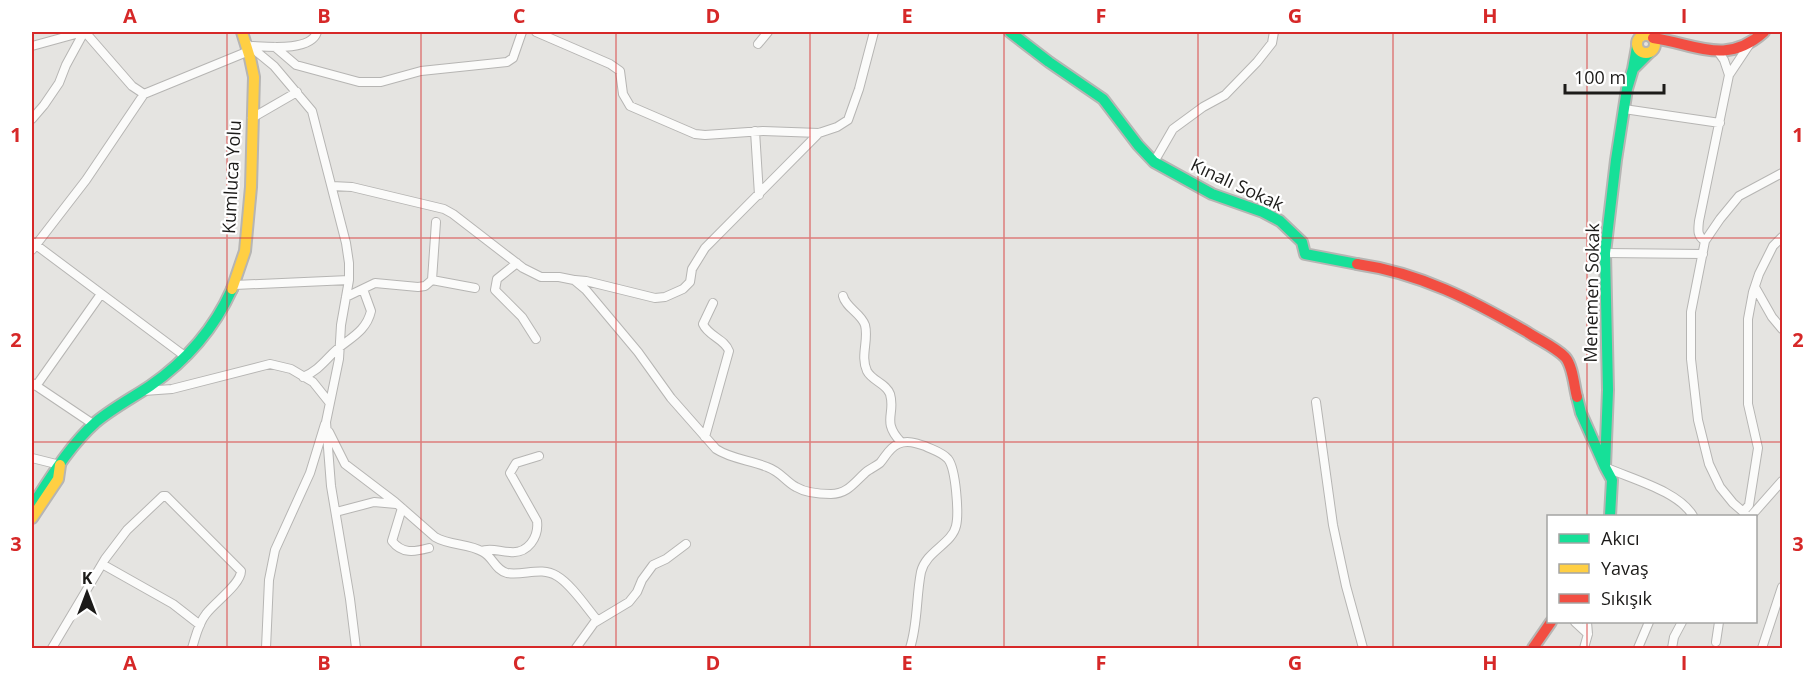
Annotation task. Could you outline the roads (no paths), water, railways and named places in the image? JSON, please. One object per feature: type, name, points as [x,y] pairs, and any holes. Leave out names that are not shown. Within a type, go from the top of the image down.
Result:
[{"type":"street","points":[[32,46],[84,32]]},
{"type":"street","points":[[84,32],[132,86],[144,94]]},
{"type":"street","points":[[32,119],[59,83],[84,32]]},
{"type":"street","points":[[186,357],[33,246],[86,180],[144,94],[247,42],[275,47],[309,43],[317,32]]},
{"type":"street","points":[[275,47],[296,65],[346,79],[372,83],[420,71],[507,62],[513,58],[522,32]]},
{"type":"street","points":[[536,32],[610,64],[620,71],[625,100],[630,106],[695,134],[712,135],[755,131],[819,133],[837,127],[848,120],[874,32]]},
{"type":"street","points":[[758,44],[768,32]]},
{"type":"street","name":"Kınalı Sokak","points":[[1010,32],[1048,62],[1103,99],[1154,162],[1212,194],[1263,212],[1280,221],[1302,242],[1305,254],[1386,268],[1420,279],[1489,310],[1551,347],[1566,358],[1569,364],[1581,413],[1605,467]]},
{"type":"street","points":[[1154,162],[1173,129],[1203,107],[1225,95],[1272,43],[1274,32]]},
{"type":"street","points":[[1646,37],[1719,53],[1749,44],[1764,32]]},
{"type":"street","points":[[1633,69],[1655,45],[1646,37]]},
{"type":"street","name":"Menemen Sokak","points":[[1610,515],[1612,480],[1605,467],[1608,390],[1605,253],[1624,109],[1633,69],[1646,37]]},
{"type":"street","points":[[247,42],[274,66],[312,111],[347,253],[349,280],[339,359],[326,422],[310,473],[275,550],[269,580],[266,648]]},
{"type":"street","name":"Kumluca Yolu","points":[[60,465],[93,424],[142,391],[186,357],[215,324],[230,299],[244,252],[252,181],[254,83],[247,42]]},
{"type":"street","points":[[1705,241],[1698,232],[1699,221],[1729,75],[1749,44]]},
{"type":"street","points":[[1651,52],[1679,45]]},
{"type":"street","points":[[1719,53],[1729,75]]},
{"type":"street","points":[[252,118],[297,92]]},
{"type":"street","points":[[1624,109],[1720,123]]},
{"type":"street","points":[[755,131],[759,195]]},
{"type":"street","points":[[332,186],[352,187],[444,209],[517,263],[541,276],[586,281],[655,298],[674,294],[690,282],[692,269],[705,248],[819,133]]},
{"type":"street","points":[[1748,515],[1733,504],[1720,487],[1709,464],[1698,420],[1691,359],[1691,312],[1705,241],[1719,219],[1739,196],[1782,173]]},
{"type":"street","points":[[346,297],[381,283],[425,286],[432,280],[436,222]]},
{"type":"street","points":[[1748,515],[1758,448],[1748,405],[1748,319],[1755,286],[1766,258],[1782,237]]},
{"type":"street","points":[[1605,253],[1703,254]]},
{"type":"street","points":[[517,263],[497,279],[495,290],[522,317],[536,339]]},
{"type":"street","points":[[235,285],[349,280]]},
{"type":"street","points":[[432,280],[475,288]]},
{"type":"street","points":[[574,280],[586,290],[638,352],[671,398],[705,437],[725,455],[767,466],[780,472],[794,487],[806,492],[834,494],[856,484],[866,472],[879,464],[891,448],[901,442],[914,442],[940,452],[949,460],[954,473],[956,527],[951,536],[932,553],[921,570],[910,648]]},
{"type":"street","points":[[1755,286],[1772,317],[1782,329]]},
{"type":"street","points":[[303,377],[317,370],[354,338],[369,318],[371,311],[363,289]]},
{"type":"street","points":[[93,424],[34,385],[101,294]]},
{"type":"street","points":[[843,296],[846,303],[863,320],[866,328],[864,361],[866,369],[871,377],[884,385],[890,395],[891,428],[901,442]]},
{"type":"street","points":[[705,437],[729,351],[727,346],[703,324],[712,303]]},
{"type":"street","points":[[142,391],[172,389],[270,364],[291,369],[313,382],[329,402]]},
{"type":"street","points":[[1316,402],[1333,525],[1346,586],[1363,648]]},
{"type":"street","points":[[326,422],[330,436],[345,464],[442,541],[485,552],[498,568],[508,573],[540,571],[559,576],[597,620]]},
{"type":"street","points":[[326,422],[329,465],[351,599],[356,648]]},
{"type":"street","points":[[481,551],[489,548],[517,552],[526,548],[536,536],[537,521],[510,473],[516,464],[539,456]]},
{"type":"street","points":[[32,458],[60,465]]},
{"type":"street","points":[[32,506],[60,465]]},
{"type":"street","points":[[32,518],[58,479],[60,465]]},
{"type":"street","points":[[1605,467],[1667,493],[1688,508],[1692,515]]},
{"type":"street","points":[[1748,515],[1782,481]]},
{"type":"street","points":[[52,648],[102,564],[127,530],[163,496],[166,496],[241,571],[238,581],[205,615],[192,648]]},
{"type":"street","points":[[336,512],[374,502],[400,506]]},
{"type":"street","points":[[400,506],[392,541],[398,549],[408,552],[429,548]]},
{"type":"street","points":[[576,648],[579,641],[597,620],[629,602],[653,566],[686,544]]},
{"type":"street","points":[[102,564],[172,604],[200,625]]},
{"type":"street","points":[[1762,648],[1782,586]]},
{"type":"street","points":[[1533,648],[1550,623]]},
{"type":"street","points":[[1577,623],[1588,634]]},
{"type":"street","points":[[1584,648],[1588,634],[1587,623]]},
{"type":"street","points":[[1638,648],[1648,623]]},
{"type":"street","points":[[1672,648],[1674,637],[1681,623]]},
{"type":"street","points":[[1716,642],[1719,623]]}]
